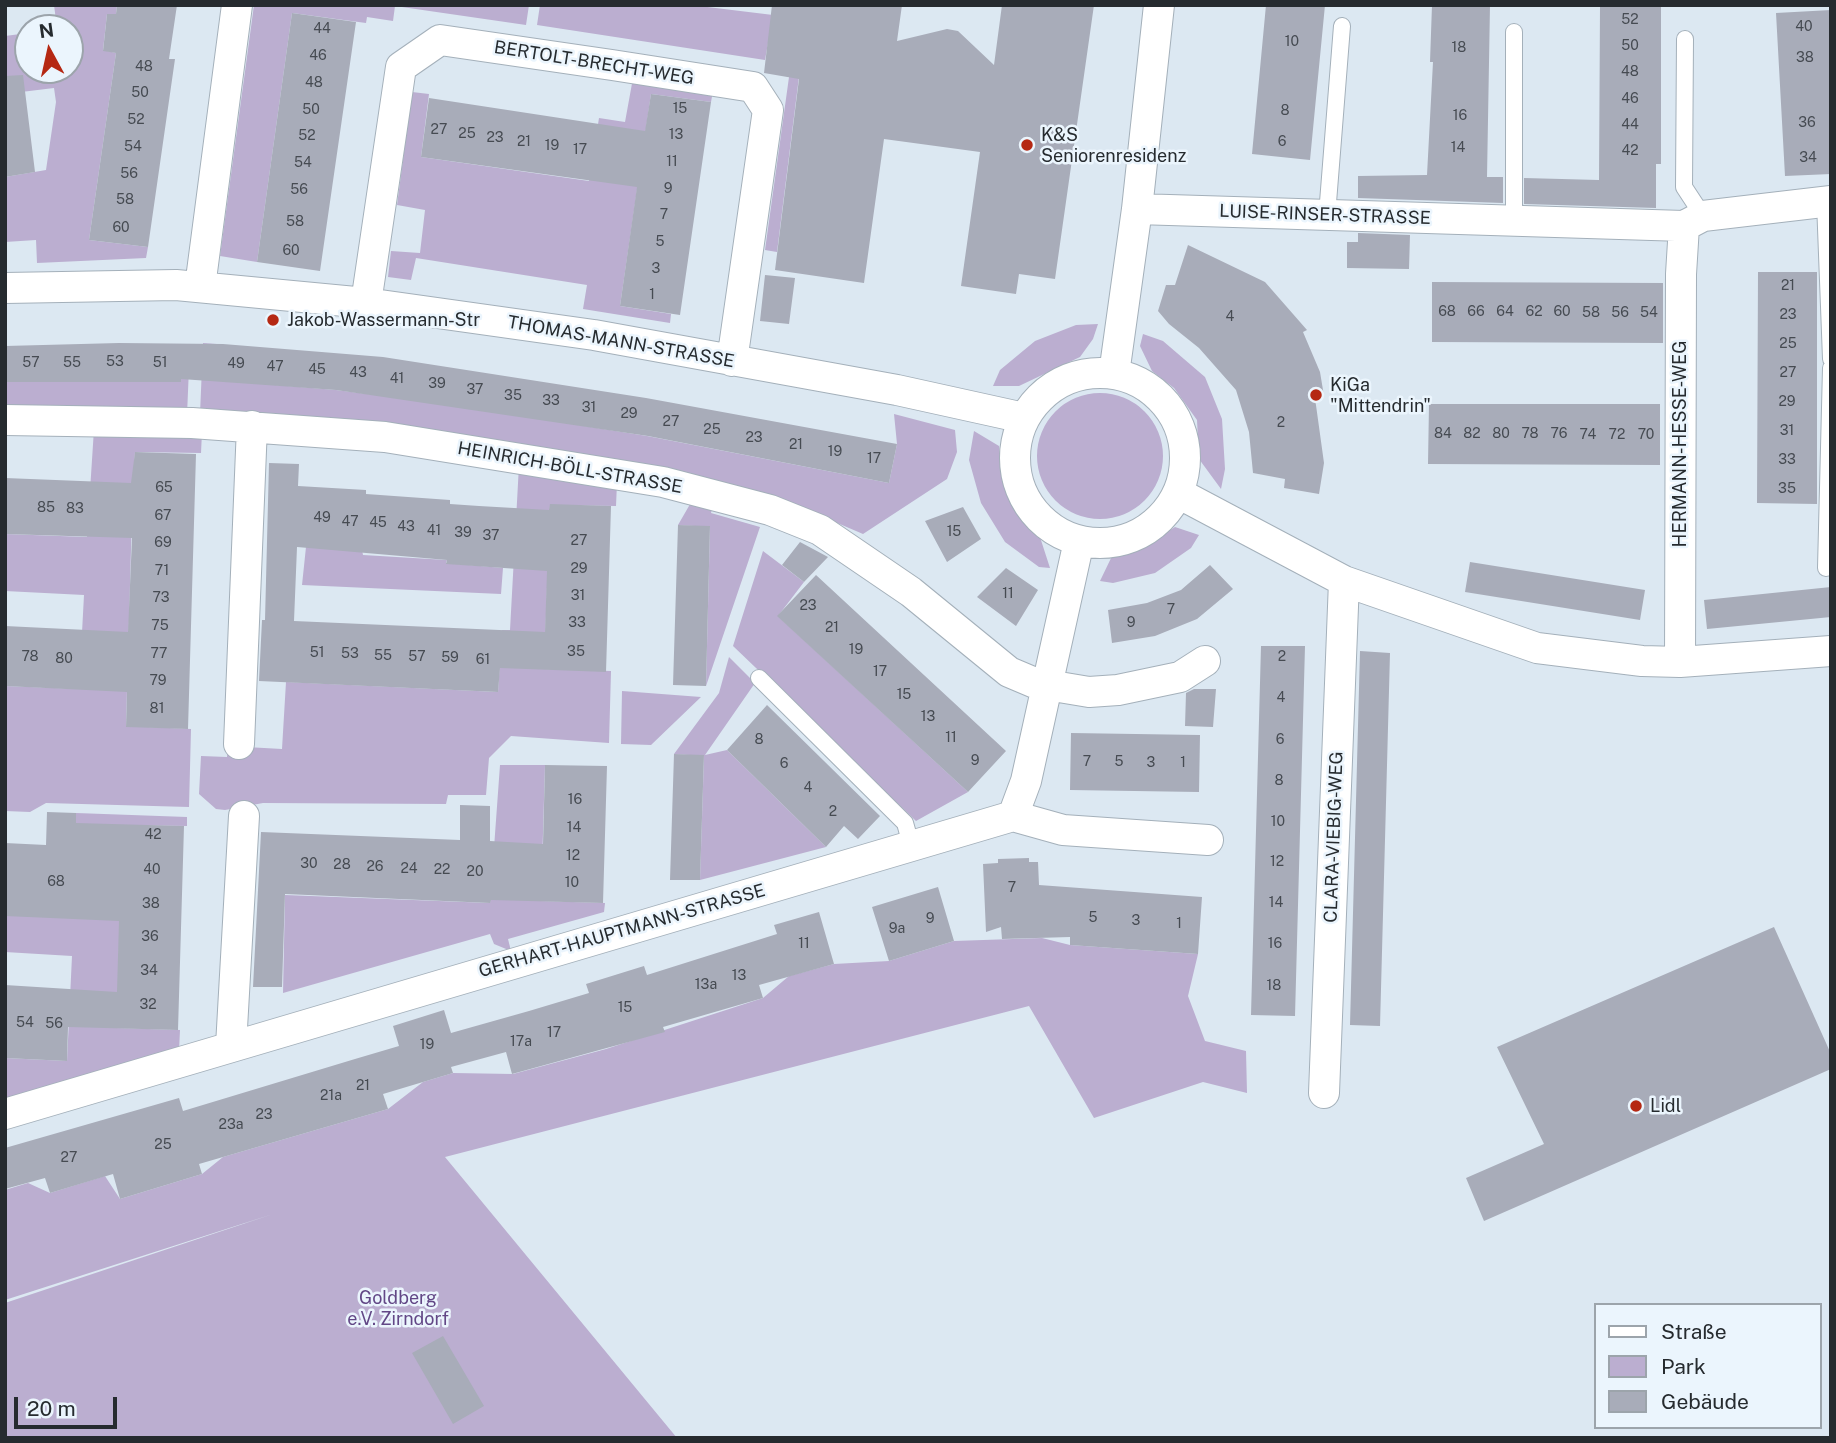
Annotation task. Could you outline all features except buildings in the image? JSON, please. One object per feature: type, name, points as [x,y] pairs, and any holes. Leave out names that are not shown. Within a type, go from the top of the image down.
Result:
[{"type":"street","points":[[200,287],[237,5]]},
{"type":"street","points":[[1114,374],[1137,209],[1159,5]]},
{"type":"street","name":"BERTOLT-BRECHT-WEG","points":[[366,303],[401,67],[440,40],[612,65],[753,88],[768,110],[732,361]]},
{"type":"street","points":[[1514,220],[1693,221],[1828,202]]},
{"type":"street","name":"LUISE-RINSER-STRASSE","points":[[1137,209],[1514,220]]},
{"type":"street","name":"HERMANN-HESSE-WEG","points":[[1680,662],[1681,288],[1693,221]]},
{"type":"street","name":"THOMAS-MANN-STRASSE","points":[[5,288],[52,285],[200,287],[366,303],[594,335],[897,390],[1024,418]]},
{"type":"street","points":[[1087,373],[1114,374],[1143,384],[1167,405],[1182,432],[1185,463],[1178,493],[1161,518],[1136,536],[1107,543],[1079,541],[1049,527],[1028,505],[1016,477],[1015,447],[1024,418],[1040,397],[1062,382],[1087,373]]},
{"type":"street","name":"HEINRICH-BÖLL-STRASSE","points":[[5,420],[252,426],[385,437],[497,453],[663,482],[770,510],[820,530],[851,548],[1009,671],[1047,685],[1089,692],[1118,690],[1180,677],[1205,662]]},
{"type":"street","points":[[239,744],[252,426]]},
{"type":"street","points":[[1178,493],[1344,581],[1537,648],[1642,662],[1680,662],[1831,651]]},
{"type":"street","points":[[1079,541],[1026,781],[1013,816],[1063,830],[1208,840]]},
{"type":"street","name":"CLARA-VIEBIG-WEG","points":[[1324,1093],[1344,581]]},
{"type":"street","points":[[231,1046],[244,816]]},
{"type":"street","name":"GERHART-HAUPTMANN-STRASSE","points":[[5,1114],[611,932],[912,848],[1013,816]]},
{"type":"lane","points":[[1327,215],[1342,26]]},
{"type":"lane","points":[[1514,32],[1514,220]]},
{"type":"lane","points":[[1685,39],[1684,187],[1693,221]]},
{"type":"lane","points":[[1828,202],[1831,359]]},
{"type":"lane","points":[[1826,568],[1831,368]]},
{"type":"lane","points":[[759,678],[905,824],[912,848]]},
{"type":"green space","points":[[54,5],[117,5],[116,14],[107,14],[103,50],[116,53],[89,240],[148,247],[146,258],[37,263],[36,240],[5,242],[5,177],[46,170],[56,102],[54,88],[5,94],[5,36],[14,35],[14,84],[84,84],[84,14],[55,14]]},
{"type":"green space","points":[[254,5],[529,5],[526,25],[395,6],[393,21],[367,17],[366,23],[292,13],[257,262],[220,256]]},
{"type":"green space","points":[[540,5],[691,5],[773,15],[765,60],[537,25]]},
{"type":"green space","points":[[799,5],[808,5],[777,252],[765,250]]},
{"type":"green space","points":[[633,78],[713,91],[711,102],[651,94],[620,306],[671,314],[670,323],[583,309],[587,285],[416,258],[411,280],[388,277],[391,251],[420,253],[425,210],[397,205],[412,92],[429,94],[421,157],[589,181],[599,118],[625,122]]},
{"type":"green space","points":[[1098,324],[1093,339],[1080,357],[1019,386],[993,386],[1000,370],[1035,341],[1076,325]]},
{"type":"green space","points":[[1143,334],[1163,341],[1205,377],[1222,419],[1225,469],[1221,489],[1199,459],[1197,420],[1174,388],[1152,371],[1140,346]]},
{"type":"green space","points":[[203,343],[217,344],[215,380],[336,390],[453,405],[647,436],[889,483],[897,444],[894,414],[955,430],[957,452],[947,479],[863,534],[786,501],[200,414]]},
{"type":"green space","points":[[181,344],[190,344],[187,415],[5,412],[5,382],[181,382]]},
{"type":"green space","points":[[1100,393],[1124,398],[1145,411],[1158,432],[1163,456],[1158,480],[1145,501],[1124,514],[1100,519],[1076,514],[1055,501],[1042,480],[1037,456],[1042,432],[1055,411],[1076,398]]},
{"type":"green space","points":[[94,429],[202,432],[201,453],[135,452],[133,479],[126,726],[191,729],[189,807],[46,803],[30,812],[5,811],[5,686],[79,689],[84,595],[5,591],[5,534],[87,537]]},
{"type":"green space","points":[[974,431],[999,446],[1003,477],[1017,508],[1039,534],[1050,568],[1039,567],[1005,542],[981,503],[969,460]]},
{"type":"green space","points":[[519,465],[617,483],[616,506],[550,505],[544,669],[611,671],[609,743],[511,736],[489,758],[486,795],[448,795],[446,804],[263,803],[225,810],[216,809],[199,794],[201,756],[227,757],[228,746],[282,749],[286,682],[498,692],[502,630],[510,630]]},
{"type":"green space","points":[[693,499],[713,505],[711,513],[760,527],[706,686],[710,527],[678,525]]},
{"type":"green space","points":[[1175,527],[1199,535],[1191,548],[1155,573],[1113,583],[1100,581],[1113,554],[1142,548]]},
{"type":"green space","points":[[306,547],[362,550],[363,555],[447,560],[446,563],[503,568],[501,594],[302,585]]},
{"type":"green space","points":[[763,551],[804,582],[778,616],[968,792],[916,821],[733,646]]},
{"type":"green space","points":[[729,657],[755,683],[705,755],[727,750],[826,847],[700,880],[704,756],[674,754],[719,693]]},
{"type":"green space","points":[[622,691],[701,697],[651,745],[621,744]]},
{"type":"green space","points":[[500,765],[545,765],[541,901],[605,903],[604,912],[508,939],[511,951],[494,944],[490,934],[283,993],[285,895],[490,903]]},
{"type":"green space","points":[[76,813],[187,817],[187,826],[122,825],[117,1028],[180,1030],[179,1051],[5,1102],[5,1058],[67,1061],[72,956],[5,952],[5,916]]},
{"type":"green space","name":"Goldberg e.V. Zirndorf","points":[[1042,938],[1070,945],[1198,954],[1188,996],[1205,1041],[1246,1051],[1247,1093],[1203,1082],[1094,1118],[1029,1006],[445,1157],[677,1438],[5,1438],[5,1303],[273,1214],[5,1300],[5,1190],[28,1183],[50,1193],[105,1176],[120,1199],[202,1174],[223,1157],[388,1109],[423,1082],[453,1073],[513,1074],[606,1049],[763,998],[789,976],[834,964],[889,961],[954,941]]},
{"type":"place","name":"K&S Seniorenresidenz","points":[[1027,145]]},
{"type":"place","name":"Jakob-Wassermann-Str","points":[[273,320]]},
{"type":"place","name":"KiGa \"Mittendrin\"","points":[[1316,395]]},
{"type":"place","name":"Lidl","points":[[1636,1106]]}]
